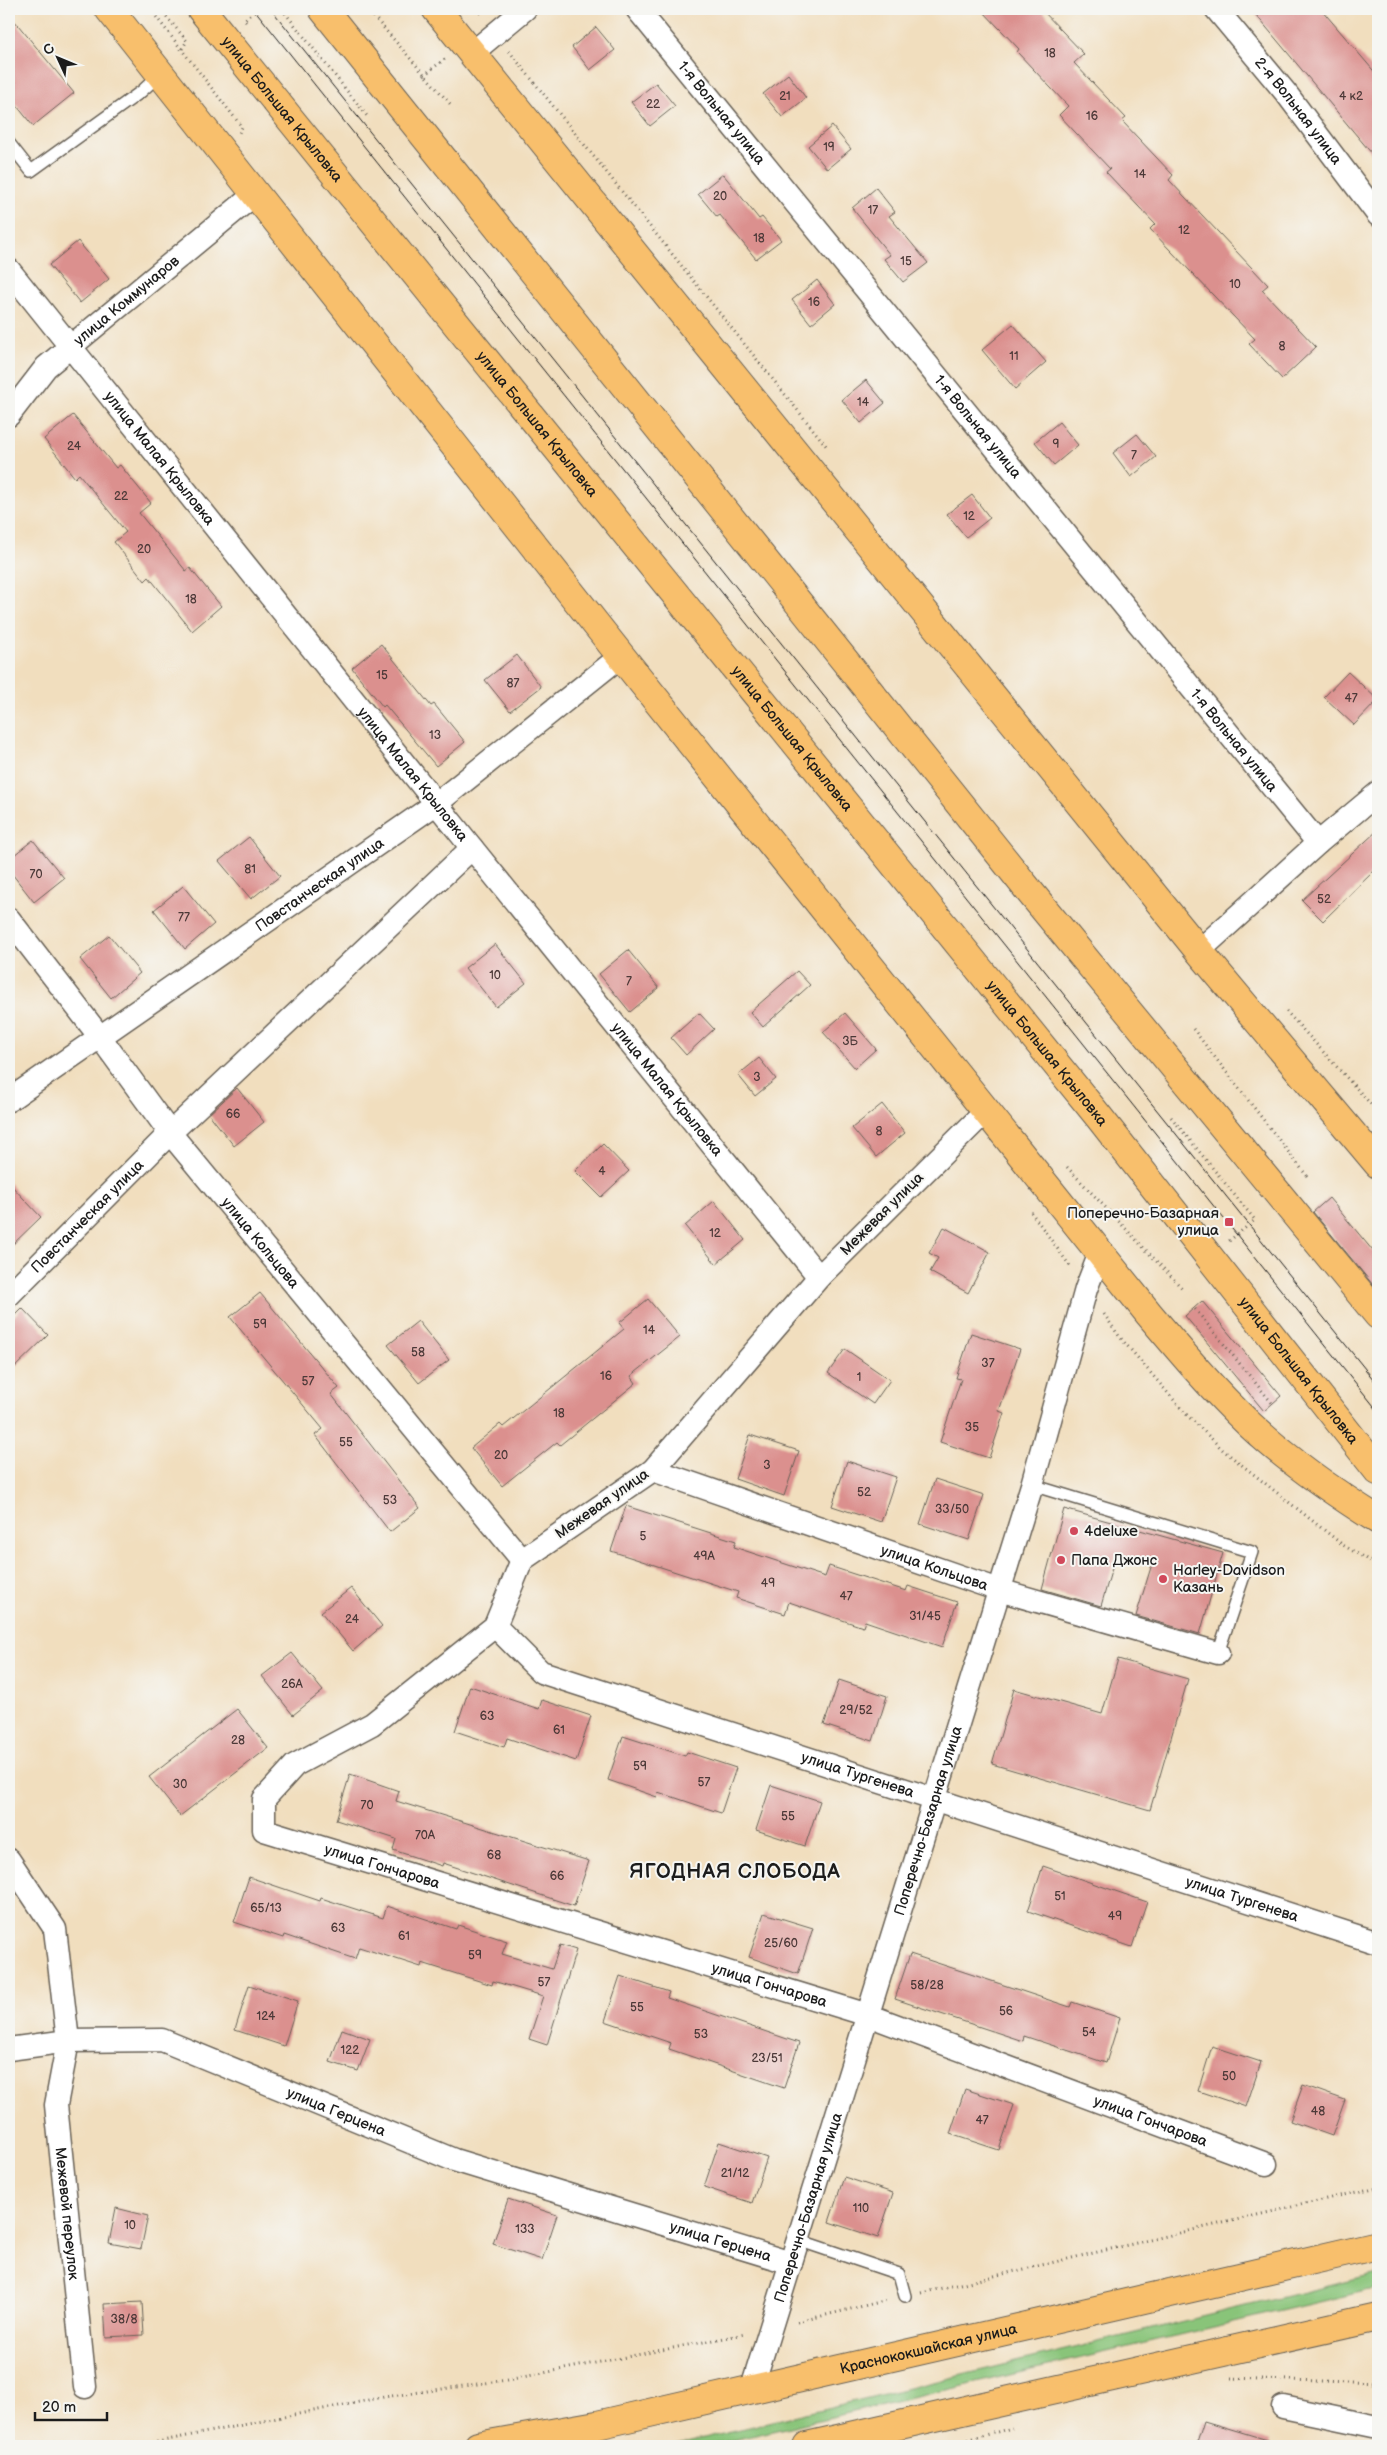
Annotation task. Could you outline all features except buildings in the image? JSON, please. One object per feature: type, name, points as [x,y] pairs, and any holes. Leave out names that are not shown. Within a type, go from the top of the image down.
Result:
[{"type":"main road","points":[[109,9],[985,1112],[1194,1366],[1250,1425],[1283,1452],[1378,1520]]},
{"type":"main road","name":"улица Большая Крыловка","points":[[201,9],[1099,1117],[1378,1471]]},
{"type":"main road","points":[[323,9],[1030,892],[1378,1315]]},
{"type":"main road","points":[[436,9],[1199,951],[1378,1164]]},
{"type":"main road","name":"Краснококшайская улица","points":[[478,2446],[597,2425],[1378,2245]]},
{"type":"main road","points":[[807,2446],[1378,2316]]},
{"type":"street","points":[[472,54],[525,9]]},
{"type":"street","name":"1-я Вольная улица","points":[[637,9],[1318,843]]},
{"type":"street","name":"2-я Вольная улица","points":[[1216,9],[1286,93],[1378,215]]},
{"type":"street","name":"улица Коммунаров","points":[[9,415],[46,367],[255,194]]},
{"type":"street","name":"улица Малая Крыловка","points":[[9,270],[472,848],[820,1277]]},
{"type":"street","name":"Повстанческая улица","points":[[9,1100],[437,803],[621,656]]},
{"type":"street","points":[[1199,951],[1318,843],[1378,792]]},
{"type":"street","name":"Повстанческая улица","points":[[9,1295],[170,1133],[472,848]]},
{"type":"street","name":"улица Кольцова","points":[[9,919],[100,1036],[170,1133],[522,1560]]},
{"type":"street","name":"Межевая улица","points":[[522,1560],[653,1470],[820,1277],[985,1112]]},
{"type":"street","name":"Поперечно-Базарная улица","points":[[752,2388],[1032,1485],[1086,1289],[1100,1253]]},
{"type":"street","name":"улица Кольцова","points":[[653,1470],[999,1590],[1218,1653]]},
{"type":"street","points":[[495,1626],[522,1560]]},
{"type":"street","name":"улица Тургенева","points":[[495,1626],[542,1672],[934,1801],[1378,1943]]},
{"type":"street","name":"улица Гончарова","points":[[495,1626],[372,1724],[295,1765],[264,1799],[264,1830],[868,2015],[1266,2164]]},
{"type":"street","points":[[9,1860],[55,1929],[68,2041],[9,2049]]},
{"type":"street","name":"улица Герцена","points":[[68,2041],[162,2040],[454,2160],[791,2263]]},
{"type":"street","name":"Межевой переулок","points":[[68,2041],[56,2105],[85,2387]]},
{"type":"street","points":[[1283,2407],[1378,2427]]},
{"type":"lane","points":[[9,143],[32,171],[142,91],[160,74]]},
{"type":"lane","points":[[1032,1485],[1252,1552],[1218,1653]]},
{"type":"lane","points":[[798,2240],[899,2274],[905,2296]]},
{"type":"path","points":[[160,9],[186,41],[182,49]]},
{"type":"path","points":[[250,27],[244,20],[257,9]]},
{"type":"path","points":[[282,9],[367,116]]},
{"type":"path","points":[[367,9],[452,106]]},
{"type":"path","points":[[477,9],[495,34],[829,449]]},
{"type":"path","points":[[1281,1006],[1378,1112]]},
{"type":"path","points":[[1193,1029],[1307,1176]]},
{"type":"path","points":[[1171,1117],[1255,1220],[1228,1243],[1222,1235]]},
{"type":"path","points":[[1063,1163],[1182,1288]]},
{"type":"path","points":[[1194,1309],[1272,1403]]},
{"type":"path","points":[[1226,2378],[1378,2383]]},
{"type":"path","points":[[944,2446],[1019,2426]]},
{"type":"green space","points":[[1378,2274],[1378,2288],[709,2446],[670,2446]]},
{"type":"tram line","points":[[254,9],[1378,1411]]},
{"type":"tram line","points":[[271,9],[1378,1385]]},
{"type":"place","name":"Поперечно-Базарная улица","points":[[1229,1222]]},
{"type":"place","name":"4deluxe","points":[[1074,1531]]},
{"type":"place","name":"Папа Джонс","points":[[1061,1560]]},
{"type":"place","name":"Harley-Davidson Казань","points":[[1163,1579]]},
{"type":"district","name":"ЯГОДНАЯ СЛОБОДА","points":[[735,1872]]}]
